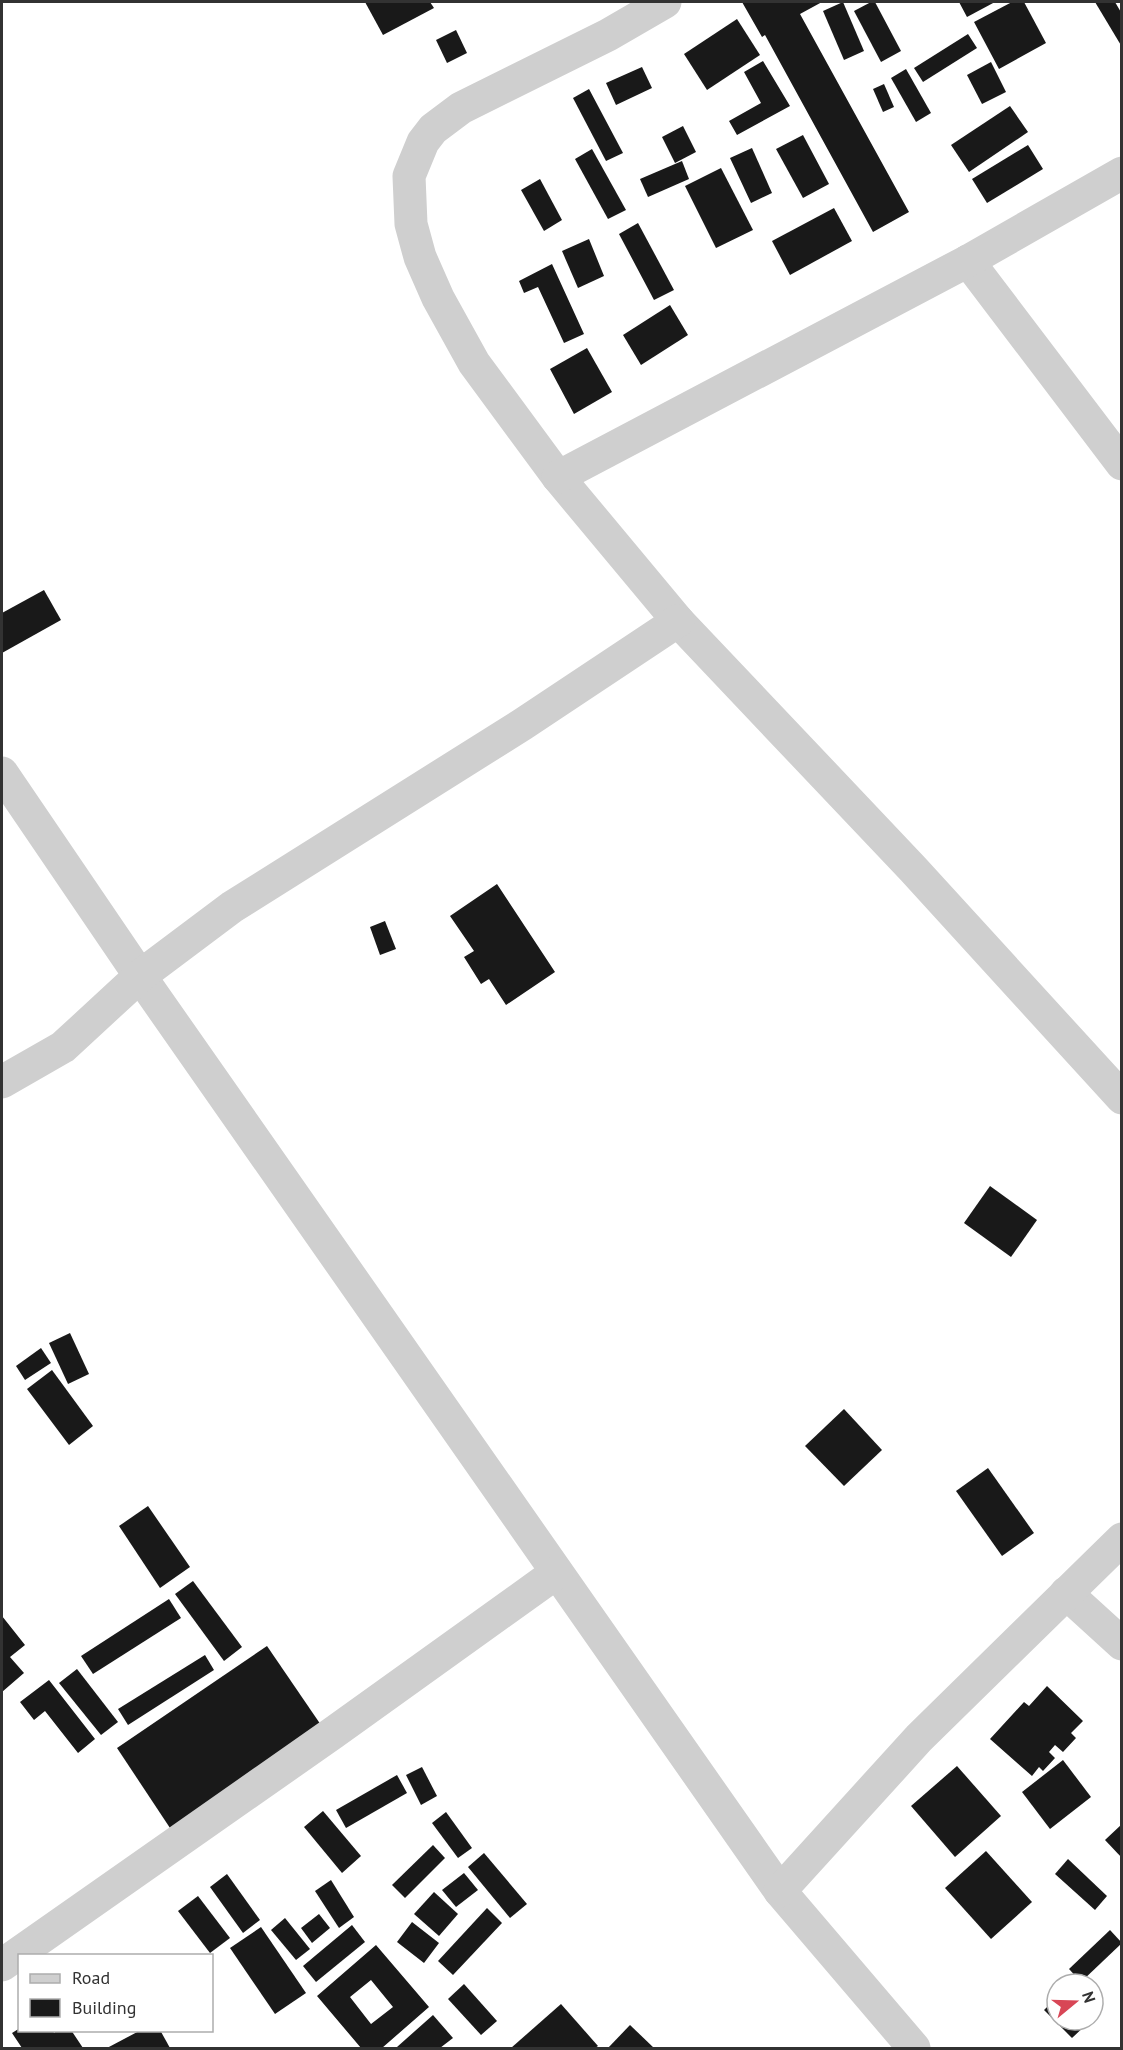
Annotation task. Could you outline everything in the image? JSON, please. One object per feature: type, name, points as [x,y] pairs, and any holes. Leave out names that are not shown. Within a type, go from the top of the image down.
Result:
[{"type":"street","points":[[664,2],[608,35],[461,108],[433,129],[423,142],[410,176],[411,224],[420,257],[438,298],[474,363],[558,477],[678,621],[913,869],[1122,1098]]},
{"type":"street","points":[[558,477],[968,261],[1122,173]]},
{"type":"street","points":[[968,261],[1122,464]]},
{"type":"street","points":[[2,1082],[63,1047],[140,976],[232,907],[523,724],[678,621]]},
{"type":"street","points":[[2,773],[140,976],[780,1891],[914,2049]]},
{"type":"street","points":[[780,1891],[919,1738],[1122,1539]]},
{"type":"street","points":[[2,1965],[333,1734],[556,1573]]},
{"type":"street","points":[[1066,1593],[1122,1644]]},
{"type":"building","points":[[365,2],[430,2],[434,8],[383,35]]},
{"type":"building","points":[[742,2],[822,2],[800,14],[909,212],[873,232],[765,35],[762,37]]},
{"type":"building","points":[[843,2],[864,51],[844,60],[823,11]]},
{"type":"building","points":[[875,2],[901,51],[881,62],[854,11]]},
{"type":"building","points":[[959,2],[995,2],[967,17]]},
{"type":"building","points":[[1012,2],[1024,2],[1046,43],[999,69],[974,22]]},
{"type":"building","points":[[1095,2],[1115,2],[1122,14],[1122,47]]},
{"type":"building","points":[[737,19],[760,55],[707,90],[684,54]]},
{"type":"building","points":[[456,30],[467,53],[447,63],[436,40]]},
{"type":"building","points":[[968,34],[977,48],[923,82],[914,68]]},
{"type":"building","points":[[763,61],[790,106],[737,135],[729,121],[761,103],[744,72]]},
{"type":"building","points":[[991,62],[1006,92],[982,104],[967,75]]},
{"type":"building","points":[[642,67],[652,88],[616,105],[606,83]]},
{"type":"building","points":[[906,69],[931,113],[916,122],[891,78]]},
{"type":"building","points":[[884,84],[894,107],[883,112],[873,89]]},
{"type":"building","points":[[589,89],[623,153],[606,161],[573,98]]},
{"type":"building","points":[[1010,106],[1028,132],[969,172],[951,145]]},
{"type":"building","points":[[683,126],[696,152],[675,163],[662,137]]},
{"type":"building","points":[[803,135],[829,184],[803,198],[776,149]]},
{"type":"building","points":[[1028,145],[1043,169],[987,203],[972,179]]},
{"type":"building","points":[[752,148],[772,193],[751,203],[730,158]]},
{"type":"building","points":[[592,149],[626,210],[608,219],[575,159]]},
{"type":"building","points":[[682,161],[689,179],[648,197],[640,179]]},
{"type":"building","points":[[721,168],[753,230],[716,248],[685,186]]},
{"type":"building","points":[[540,179],[562,220],[544,231],[521,190]]},
{"type":"building","points":[[834,208],[852,241],[790,275],[772,241]]},
{"type":"building","points":[[638,223],[674,290],[654,300],[619,234]]},
{"type":"building","points":[[589,239],[604,276],[578,288],[562,251]]},
{"type":"building","points":[[552,264],[584,334],[564,343],[538,287],[524,293],[519,281]]},
{"type":"building","points":[[670,305],[688,335],[641,365],[623,335]]},
{"type":"building","points":[[587,348],[612,392],[574,414],[550,369]]},
{"type":"building","points":[[44,590],[61,620],[2,653],[2,613]]},
{"type":"building","points":[[497,884],[555,972],[506,1005],[489,979],[481,984],[464,957],[474,951],[450,916]]},
{"type":"building","points":[[385,921],[396,949],[380,955],[370,927]]},
{"type":"building","points":[[990,1186],[1037,1220],[1011,1257],[964,1223]]},
{"type":"building","points":[[70,1333],[89,1374],[68,1384],[49,1343]]},
{"type":"building","points":[[41,1348],[51,1363],[25,1380],[16,1366]]},
{"type":"building","points":[[52,1370],[93,1426],[69,1445],[27,1389]]},
{"type":"building","points":[[844,1409],[882,1450],[844,1486],[805,1446]]},
{"type":"building","points":[[988,1468],[1034,1533],[1002,1556],[956,1491]]},
{"type":"building","points":[[148,1506],[190,1567],[160,1588],[119,1526]]},
{"type":"building","points":[[193,1581],[242,1647],[224,1661],[175,1594]]},
{"type":"building","points":[[169,1599],[181,1618],[93,1674],[81,1656]]},
{"type":"building","points":[[2,1616],[25,1645],[10,1657],[24,1673],[2,1692]]},
{"type":"building","points":[[267,1646],[323,1728],[172,1831],[117,1748]]},
{"type":"building","points":[[205,1655],[214,1670],[128,1725],[118,1709]]},
{"type":"building","points":[[77,1669],[118,1722],[101,1735],[59,1683]]},
{"type":"building","points":[[49,1680],[95,1739],[78,1753],[45,1711],[34,1720],[20,1702]]},
{"type":"building","points":[[1047,1686],[1083,1721],[1071,1733],[1076,1738],[1063,1752],[1055,1745],[1049,1752],[1055,1758],[1043,1771],[1039,1767],[1032,1776],[990,1739],[1024,1702],[1029,1706]]},
{"type":"building","points":[[1063,1760],[1091,1797],[1050,1829],[1022,1792]]},
{"type":"building","points":[[957,1766],[1001,1816],[955,1857],[911,1806]]},
{"type":"building","points":[[422,1767],[437,1796],[421,1805],[406,1775]]},
{"type":"building","points":[[397,1775],[407,1793],[346,1828],[336,1810]]},
{"type":"building","points":[[323,1811],[361,1856],[342,1873],[304,1827]]},
{"type":"building","points":[[446,1812],[472,1848],[458,1858],[432,1823]]},
{"type":"building","points":[[1122,1824],[1122,1858],[1105,1840]]},
{"type":"building","points":[[433,1845],[445,1858],[405,1898],[392,1885]]},
{"type":"building","points":[[986,1851],[1032,1902],[991,1939],[945,1888]]},
{"type":"building","points":[[484,1853],[527,1904],[510,1918],[468,1867]]},
{"type":"building","points":[[1068,1859],[1107,1896],[1095,1910],[1055,1874]]},
{"type":"building","points":[[464,1873],[478,1890],[456,1907],[442,1890]]},
{"type":"building","points":[[227,1874],[260,1920],[243,1933],[210,1887]]},
{"type":"building","points":[[331,1880],[354,1917],[339,1928],[315,1891]]},
{"type":"building","points":[[434,1892],[458,1914],[439,1936],[414,1914]]},
{"type":"building","points":[[198,1896],[230,1938],[210,1953],[178,1911]]},
{"type":"building","points":[[487,1908],[502,1923],[453,1975],[438,1961]]},
{"type":"building","points":[[319,1914],[330,1928],[312,1943],[301,1928]]},
{"type":"building","points":[[285,1918],[310,1949],[296,1960],[271,1930]]},
{"type":"building","points":[[412,1922],[439,1943],[424,1963],[397,1942]]},
{"type":"building","points":[[352,1925],[365,1942],[316,1982],[303,1966]]},
{"type":"building","points":[[261,1927],[306,1993],[275,2014],[230,1948]]},
{"type":"building","points":[[1110,1930],[1122,1943],[1092,1972],[1072,1972],[1069,1969]]},
{"type":"building","points":[[376,1945],[429,2007],[382,2048],[361,2048],[317,1996]],"holes":[[[371,1980],[393,2007],[371,2024],[350,1997]]]},
{"type":"building","points":[[464,1984],[497,2021],[481,2035],[448,1999]]},
{"type":"building","points":[[561,2004],[598,2046],[595,2048],[511,2048]]},
{"type":"building","points":[[433,2015],[453,2038],[440,2048],[397,2047]]},
{"type":"building","points":[[630,2025],[654,2048],[608,2048]]},
{"type":"building","points":[[18,2029],[18,2032],[72,2032],[83,2048],[22,2048],[12,2033]]},
{"type":"building","points":[[137,2032],[161,2032],[170,2048],[107,2048]]},
{"type":"building","points":[[1066,2032],[1078,2032],[1072,2038]]}]
